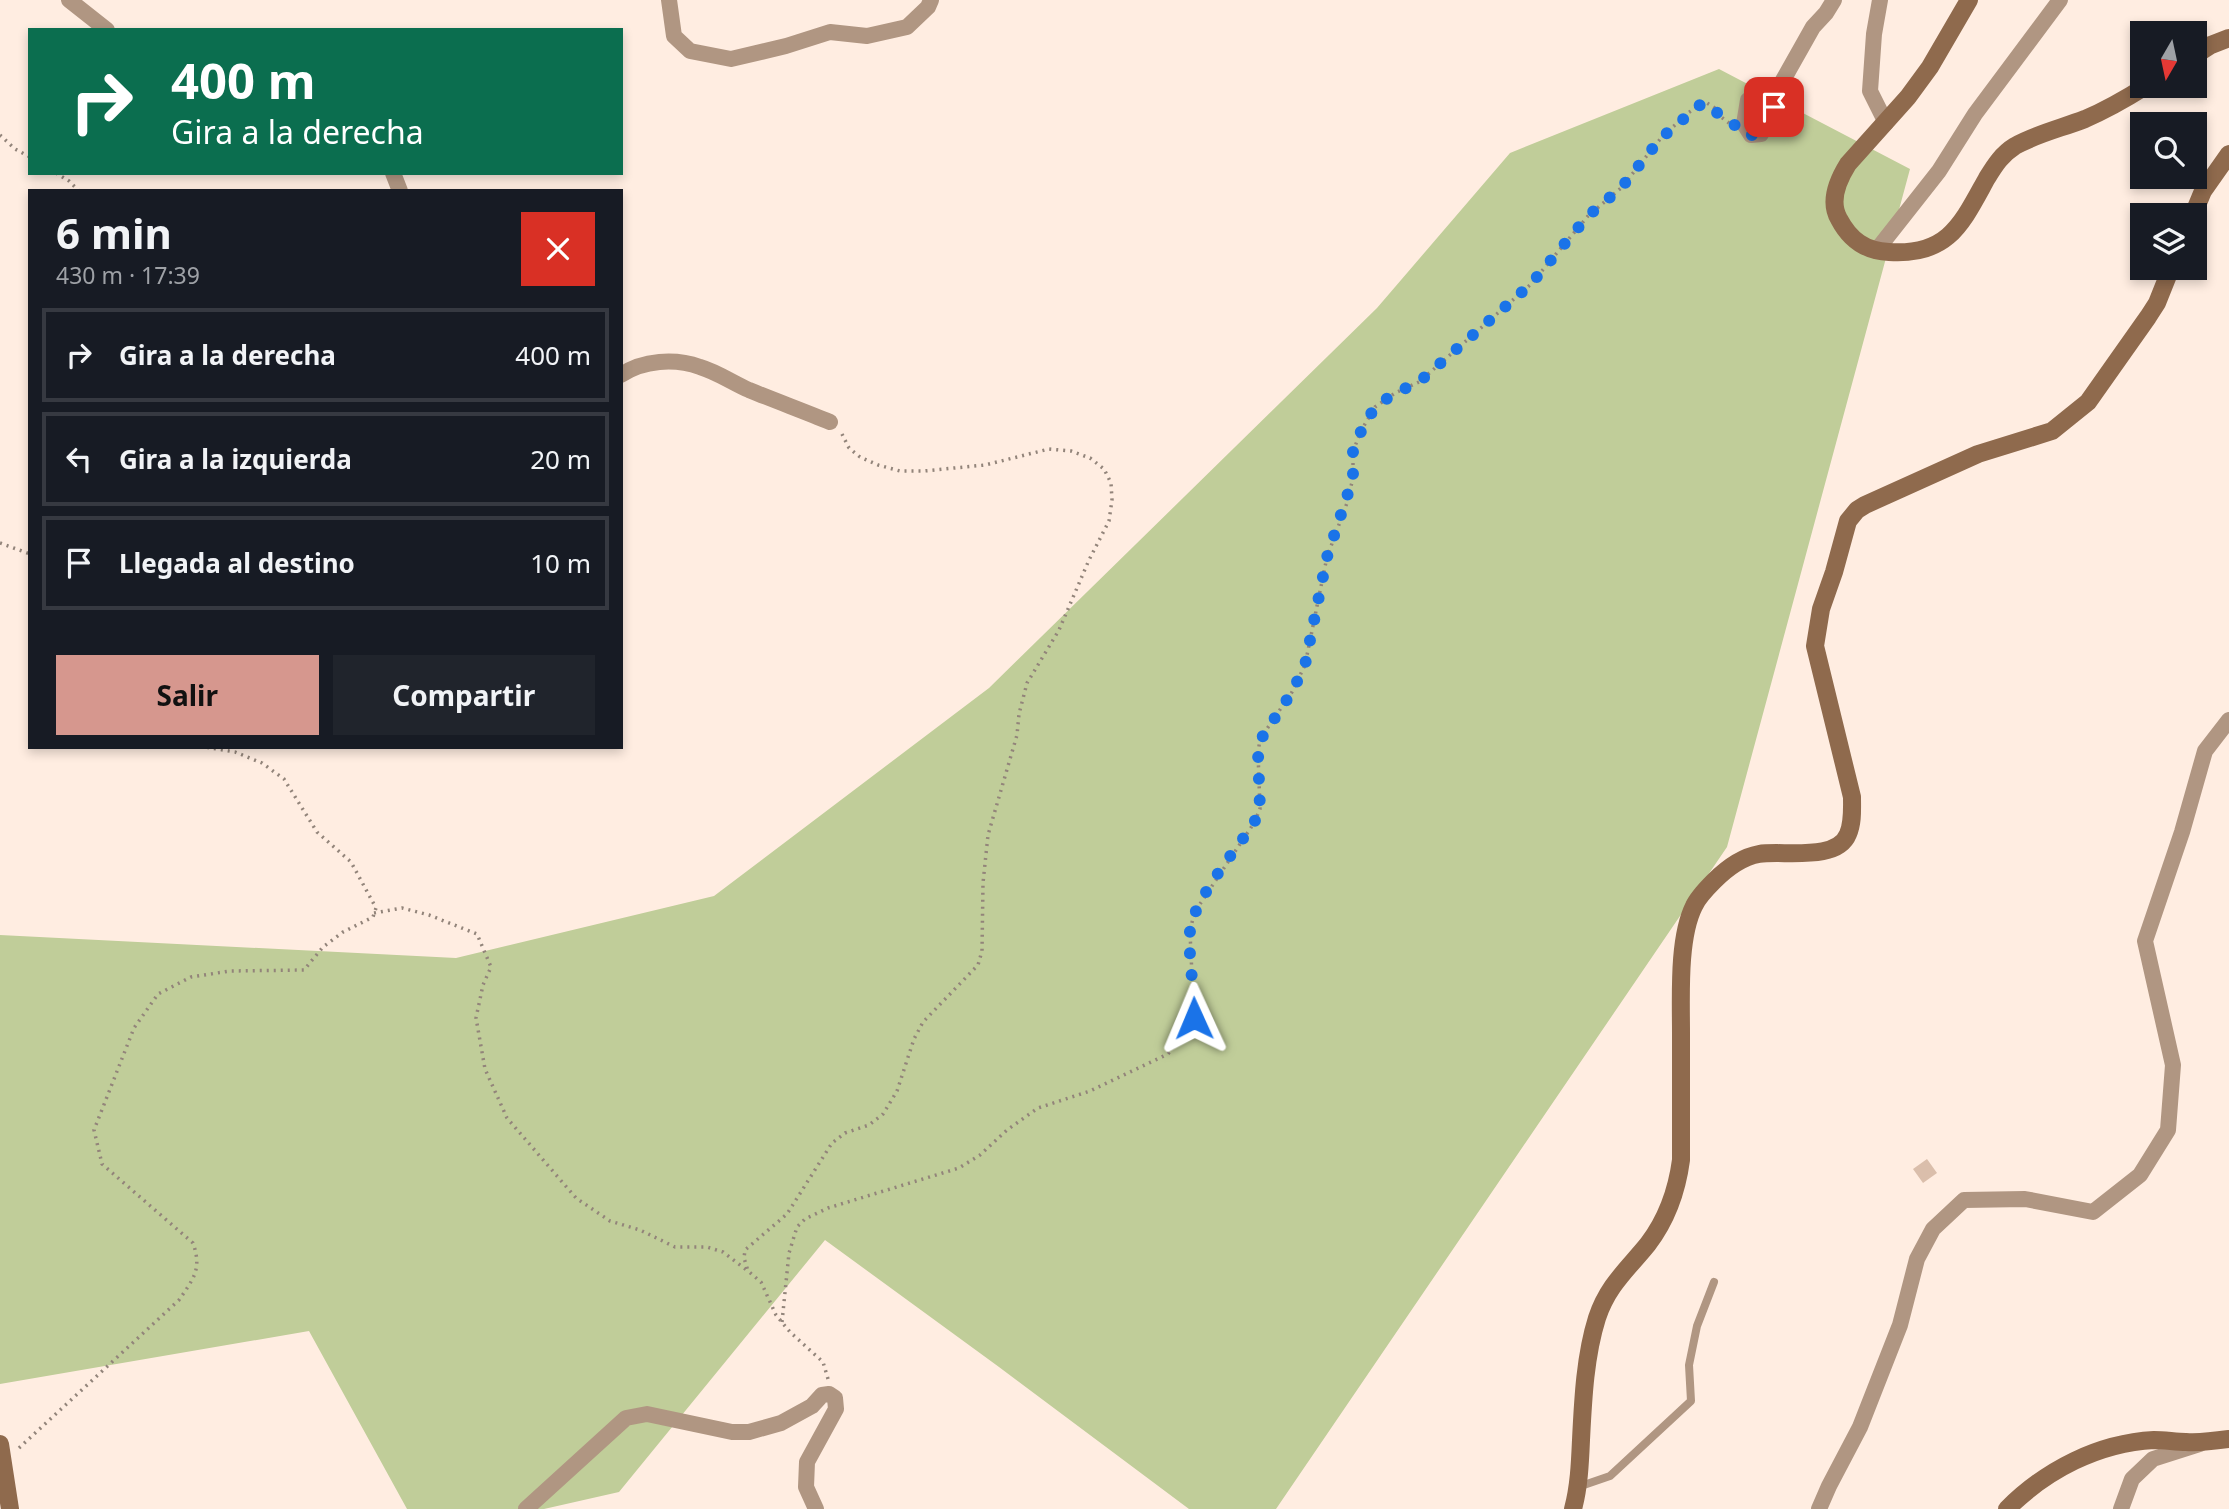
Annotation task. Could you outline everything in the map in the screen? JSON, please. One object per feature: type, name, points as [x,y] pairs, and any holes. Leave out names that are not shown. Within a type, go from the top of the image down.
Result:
[{"type":"street","points":[[69,0],[104,28]]},
{"type":"street","points":[[669,0],[674,36],[691,51],[731,60],[830,32],[867,36],[906,27],[928,7],[931,0]]},
{"type":"street","points":[[1748,100],[1744,124],[1751,135],[1760,134],[1774,107],[1782,82],[1813,27],[1834,0]]},
{"type":"street","points":[[1880,0],[1874,34],[1870,91],[1886,123]]},
{"type":"street","points":[[1969,0],[1930,67],[1886,123],[1848,164],[1841,176],[1835,203],[1836,214],[1856,243],[1876,251],[1903,253],[1922,250],[1949,238],[1960,226],[2001,156],[2016,146],[2088,117],[2130,95]]},
{"type":"street","points":[[1876,251],[1940,171],[1975,114],[2060,0]]},
{"type":"street","points":[[2207,48],[2229,38]]},
{"type":"street","points":[[2198,203],[2203,191],[2229,154]]},
{"type":"street","points":[[1573,1509],[1578,1487],[1583,1402],[1592,1335],[1612,1285],[1650,1241],[1665,1218],[1678,1176],[1681,1160],[1682,967],[1686,934],[1694,905],[1713,882],[1729,867],[1743,859],[1759,854],[1827,851],[1842,844],[1848,835],[1852,797],[1815,646],[1821,609],[1848,521],[1865,505],[1978,454],[2052,431],[2070,418],[2088,402],[2148,317],[2166,280]]},
{"type":"street","points":[[623,374],[632,368],[655,362],[679,362],[699,366],[747,389],[830,422]]},
{"type":"street","points":[[1819,1509],[1860,1427],[1900,1325],[1917,1259],[1933,1229],[1964,1200],[2025,1199],[2094,1212],[2140,1175],[2168,1130],[2173,1065],[2145,942],[2182,832],[2205,751],[2229,720]]},
{"type":"street","points":[[526,1509],[626,1418],[647,1414],[732,1432],[749,1432],[781,1423],[812,1406],[822,1395],[829,1394],[835,1398],[836,1409],[807,1462],[806,1487],[816,1509]]},
{"type":"street","points":[[2007,1509],[2047,1477],[2081,1457],[2103,1449],[2155,1440],[2206,1442],[2229,1439]]},
{"type":"street","points":[[2122,1509],[2132,1479],[2153,1459],[2206,1442]]},
{"type":"street","points":[[0,1444],[10,1509]]},
{"type":"lane","points":[[1578,1487],[1611,1476],[1691,1401],[1689,1366],[1697,1326],[1714,1282]]},
{"type":"path","points":[[782,1322],[789,1253],[797,1227],[805,1219],[840,1204],[959,1168],[980,1155],[1007,1130],[1038,1108],[1090,1091],[1168,1054],[1194,1018],[1195,994],[1190,932],[1194,914],[1254,823],[1260,809],[1258,753],[1261,739],[1292,692],[1305,665],[1327,557],[1353,478],[1353,451],[1375,407],[1395,393],[1419,382],[1530,285],[1588,216],[1621,188],[1661,138],[1695,108],[1707,103],[1727,122],[1748,129]]},
{"type":"path","points":[[0,135],[28,157]]},
{"type":"path","points":[[59,175],[77,189]]},
{"type":"path","points":[[748,1271],[744,1258],[745,1250],[787,1214],[832,1143],[845,1133],[869,1125],[883,1114],[897,1091],[914,1039],[923,1022],[978,965],[982,951],[983,883],[988,835],[1017,735],[1027,683],[1059,631],[1089,559],[1109,521],[1112,500],[1111,483],[1104,469],[1090,458],[1070,451],[1049,449],[985,465],[900,471],[878,466],[860,457],[849,448],[841,433],[830,422]]},
{"type":"path","points":[[0,543],[28,553]]},
{"type":"path","points":[[4,1462],[179,1300],[195,1276],[198,1258],[193,1243],[102,1164],[94,1130],[134,1028],[158,994],[191,977],[230,971],[304,970],[323,947],[343,932],[373,917],[376,908],[351,862],[317,832],[284,779],[262,763],[214,749]]},
{"type":"path","points":[[374,914],[402,908],[429,915],[477,934],[491,967],[483,985],[476,1018],[485,1069],[507,1118],[576,1198],[611,1221],[640,1230],[676,1247],[707,1247],[723,1252],[761,1282],[782,1322],[822,1362],[835,1398]]},
{"type":"green space","points":[[1719,69],[1910,169],[1727,847],[1276,1509],[1189,1509],[825,1240],[619,1492],[544,1509],[407,1509],[309,1331],[0,1384],[0,935],[456,958],[714,896],[989,688],[1377,308],[1510,153]]},
{"type":"building","points":[[1927,1159],[1937,1173],[1923,1183],[1913,1169]]},
{"type":"route","points":[[1194,1018],[1195,994],[1190,932],[1194,914],[1254,823],[1260,809],[1258,753],[1261,739],[1292,692],[1305,665],[1327,557],[1347,503],[1353,478],[1353,451],[1375,407],[1395,393],[1419,382],[1530,285],[1588,216],[1621,188],[1661,138],[1688,113],[1707,103],[1727,122],[1748,129],[1751,135],[1760,134],[1774,107]]}]
